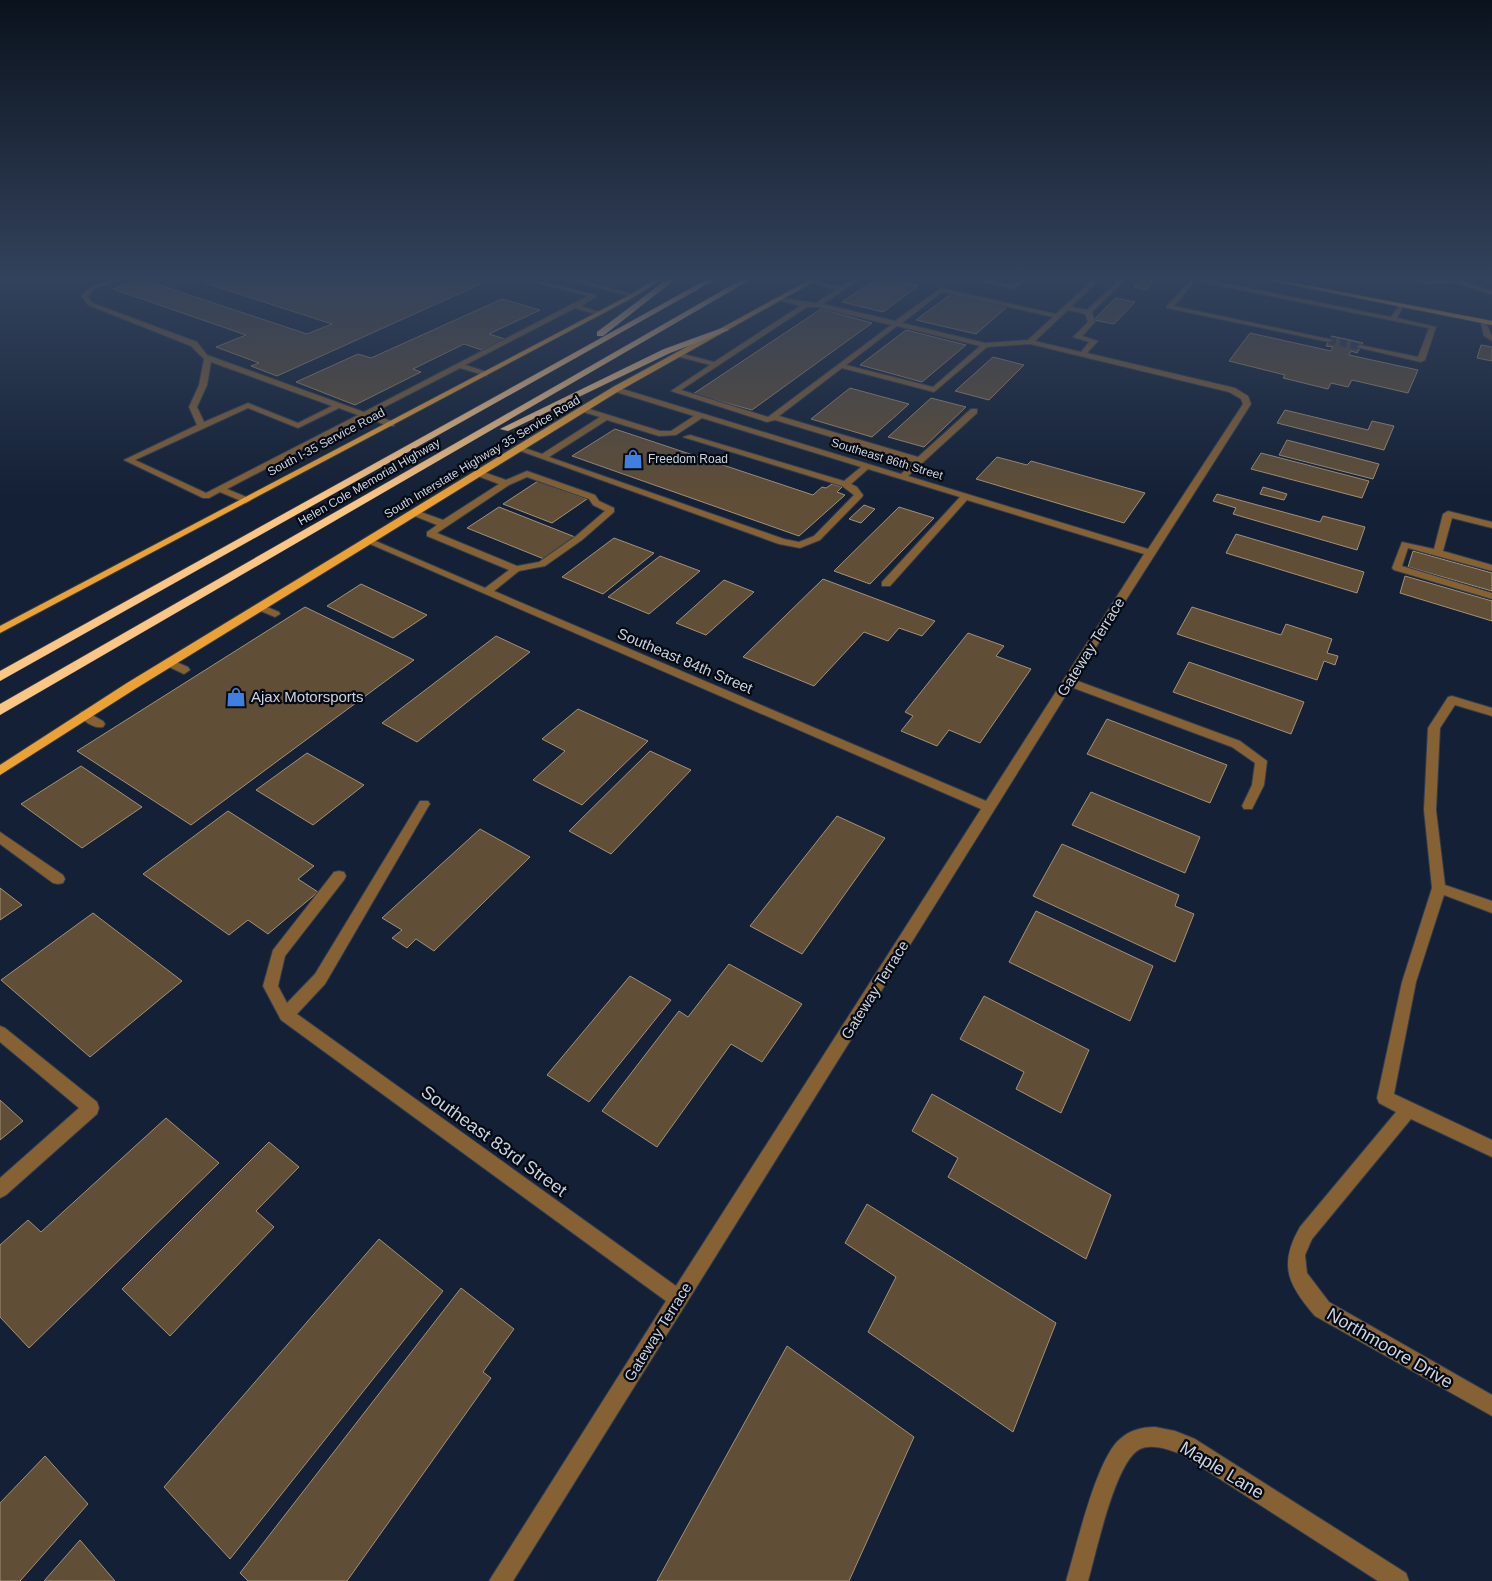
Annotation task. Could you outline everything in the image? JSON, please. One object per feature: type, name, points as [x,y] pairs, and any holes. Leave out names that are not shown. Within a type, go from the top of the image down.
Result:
[{"type":"highway","points":[[571,358],[580,351]]},
{"type":"highway","name":"Helen Cole Memorial Highway","points":[[0,677],[584,351]]},
{"type":"highway","name":"Helen Cole Memorial Highway","points":[[0,710],[623,351]]},
{"type":"highway","points":[[400,479],[668,351]]},
{"type":"main road","name":"South I-35 Service Road","points":[[0,630],[528,351]]},
{"type":"main road","name":"South Interstate Highway 35 Service Road","points":[[368,541],[616,389],[685,351]]},
{"type":"main road","points":[[0,771],[85,715],[368,541]]},
{"type":"street","points":[[199,351],[204,357],[391,424]]},
{"type":"street","points":[[339,405],[298,426],[248,405],[128,460],[206,496],[489,351]]},
{"type":"street","points":[[735,351],[675,392],[770,420],[862,351]]},
{"type":"street","points":[[842,366],[934,390],[978,351]]},
{"type":"street","points":[[1065,351],[1082,355],[1086,351]]},
{"type":"street","points":[[1378,351],[1421,360],[1424,351]]},
{"type":"street","points":[[679,354],[714,364]]},
{"type":"street","name":"Gateway Terrace","points":[[500,1581],[1150,553],[1236,418],[1247,404],[1245,398],[1237,392],[1226,388],[1082,355]]},
{"type":"street","points":[[201,426],[193,407],[203,385],[208,358]]},
{"type":"street","points":[[460,366],[484,374]]},
{"type":"street","name":"Southeast 86th Street","points":[[616,389],[1150,553]]},
{"type":"street","points":[[584,409],[659,434],[673,433],[701,415]]},
{"type":"street","points":[[902,477],[974,411]]},
{"type":"street","points":[[543,457],[606,417]]},
{"type":"street","points":[[773,417],[921,461]]},
{"type":"street","points":[[519,449],[782,542],[800,545],[817,538],[844,512],[858,495],[854,489],[845,484],[687,437]]},
{"type":"street","points":[[845,484],[867,466]]},
{"type":"street","points":[[478,474],[506,483]]},
{"type":"street","points":[[486,592],[516,569],[542,564],[579,538],[611,510],[596,503],[592,497],[527,474],[506,483],[430,534],[516,569]]},
{"type":"street","points":[[220,489],[246,500]]},
{"type":"street","points":[[886,584],[966,496]]},
{"type":"street","points":[[415,513],[444,524]]},
{"type":"street","points":[[1438,553],[1448,514],[1492,525]]},
{"type":"street","name":"Southeast 84th Street","points":[[368,541],[990,808]]},
{"type":"street","points":[[1492,568],[1405,544],[1397,568],[1492,596]]},
{"type":"street","points":[[260,607],[275,614]]},
{"type":"street","points":[[169,663],[184,670]]},
{"type":"street","points":[[1069,682],[1236,744],[1262,761],[1258,785],[1248,806]]},
{"type":"street","points":[[1492,712],[1452,700],[1434,728],[1430,810],[1439,888],[1409,982],[1385,1098],[1492,1148]]},
{"type":"street","points":[[85,715],[99,724]]},
{"type":"street","points":[[339,876],[278,954],[270,986],[286,1015],[320,979],[424,804]]},
{"type":"street","points":[[0,837],[58,879]]},
{"type":"street","points":[[1439,888],[1492,907]]},
{"type":"street","name":"Southeast 83rd Street","points":[[286,1015],[679,1299]]},
{"type":"street","points":[[0,1033],[91,1108],[0,1188]]},
{"type":"street","name":"Northmoore Drive","points":[[1409,1109],[1306,1233],[1297,1247],[1295,1266],[1303,1289],[1322,1309],[1492,1406]]},
{"type":"street","name":"Maple Lane","points":[[1079,1575],[1107,1478],[1117,1457],[1133,1440],[1152,1437],[1169,1439],[1188,1446],[1398,1581]]},
{"type":"building","points":[[226,351],[333,351],[277,376],[251,366],[259,363]]},
{"type":"building","points":[[387,351],[450,351],[413,369],[421,372],[355,405],[296,382],[358,354],[371,358]]},
{"type":"building","points":[[758,351],[834,351],[752,410],[693,394]]},
{"type":"building","points":[[879,351],[959,351],[922,382],[860,365]]},
{"type":"building","points":[[1237,351],[1358,351],[1357,353],[1351,351],[1349,355],[1418,370],[1408,393],[1352,380],[1348,387],[1331,383],[1328,389],[1283,378],[1285,375],[1229,361]]},
{"type":"building","points":[[1479,351],[1492,351],[1492,361],[1477,358]]},
{"type":"building","points":[[993,357],[1024,365],[989,400],[955,391]]},
{"type":"building","points":[[850,388],[909,404],[872,437],[811,419]]},
{"type":"building","points":[[931,398],[966,407],[924,447],[888,437]]},
{"type":"building","points":[[1285,410],[1368,430],[1372,421],[1394,426],[1384,450],[1277,423]]},
{"type":"building","points":[[615,429],[813,495],[822,487],[826,488],[832,484],[842,487],[837,492],[845,495],[799,536],[572,456]]},
{"type":"building","points":[[1287,440],[1379,464],[1373,479],[1279,455]]},
{"type":"building","points":[[1261,453],[1369,481],[1362,498],[1251,469]]},
{"type":"building","points":[[997,457],[1027,465],[1031,461],[1145,493],[1124,523],[976,479]]},
{"type":"building","points":[[538,481],[587,499],[552,523],[503,504]]},
{"type":"building","points":[[1263,487],[1287,494],[1284,500],[1260,494]]},
{"type":"building","points":[[1217,494],[1320,522],[1323,516],[1365,527],[1357,550],[1233,514],[1236,508],[1213,501]]},
{"type":"building","points":[[864,505],[875,509],[861,523],[849,519]]},
{"type":"building","points":[[499,507],[575,537],[544,559],[467,528]]},
{"type":"building","points":[[899,507],[934,518],[870,584],[834,571]]},
{"type":"building","points":[[1236,534],[1364,572],[1357,593],[1226,553]]},
{"type":"building","points":[[614,538],[654,553],[603,594],[562,577]]},
{"type":"building","points":[[1413,551],[1492,573],[1492,591],[1408,567]]},
{"type":"building","points":[[660,556],[700,571],[649,614],[608,597]]},
{"type":"building","points":[[1405,576],[1492,601],[1492,621],[1400,593]]},
{"type":"building","points":[[823,579],[935,621],[922,636],[899,628],[888,641],[864,632],[814,686],[743,657]]},
{"type":"building","points":[[724,580],[754,592],[706,635],[676,623]]},
{"type":"building","points":[[361,584],[427,615],[393,638],[327,606]]},
{"type":"building","points":[[305,607],[414,660],[191,825],[77,751]]},
{"type":"building","points":[[1192,607],[1281,635],[1286,624],[1332,639],[1327,653],[1338,656],[1335,665],[1324,661],[1317,680],[1177,634]]},
{"type":"building","points":[[968,633],[1004,646],[996,656],[1031,669],[980,743],[949,730],[937,746],[901,731],[913,716],[905,712]]},
{"type":"building","points":[[496,636],[530,652],[417,742],[382,723]]},
{"type":"building","points":[[1189,662],[1304,702],[1291,734],[1173,692]]},
{"type":"building","points":[[578,709],[648,741],[582,805],[533,780],[565,751],[542,739]]},
{"type":"building","points":[[1107,719],[1227,765],[1210,803],[1087,754]]},
{"type":"building","points":[[650,751],[691,770],[611,854],[569,831]]},
{"type":"building","points":[[307,753],[364,785],[313,825],[256,790]]},
{"type":"building","points":[[81,766],[142,807],[82,848],[21,804]]},
{"type":"building","points":[[1091,792],[1200,837],[1185,873],[1072,825]]},
{"type":"building","points":[[228,811],[314,866],[298,879],[318,892],[268,934],[248,920],[229,935],[143,874]]},
{"type":"building","points":[[837,816],[885,838],[802,954],[750,926]]},
{"type":"building","points":[[480,829],[530,857],[434,951],[416,939],[407,948],[392,938],[402,930],[382,918]]},
{"type":"building","points":[[1062,844],[1179,895],[1175,906],[1194,914],[1175,962],[1033,896]]},
{"type":"building","points":[[0,888],[22,905],[0,920]]},
{"type":"building","points":[[1036,911],[1153,966],[1130,1021],[1009,962]]},
{"type":"building","points":[[93,913],[182,981],[90,1057],[1,980]]},
{"type":"building","points":[[729,964],[802,1004],[762,1062],[731,1044],[657,1147],[602,1111],[679,1011],[688,1017]]},
{"type":"building","points":[[630,976],[671,1000],[589,1102],[547,1075]]},
{"type":"building","points":[[984,996],[1089,1050],[1061,1113],[1016,1089],[1024,1072],[960,1039]]},
{"type":"building","points":[[932,1094],[1111,1195],[1086,1259],[948,1177],[958,1158],[912,1131]]},
{"type":"building","points":[[0,1100],[23,1121],[0,1140]]},
{"type":"building","points":[[166,1118],[219,1163],[29,1348],[0,1317],[0,1245],[28,1220],[41,1232]]},
{"type":"building","points":[[269,1142],[299,1167],[256,1211],[274,1227],[170,1336],[122,1289]]},
{"type":"building","points":[[867,1204],[1056,1323],[1013,1432],[868,1332],[896,1277],[845,1243]]},
{"type":"building","points":[[379,1239],[443,1291],[230,1559],[164,1487]]},
{"type":"building","points":[[461,1288],[514,1329],[483,1372],[491,1378],[347,1581],[248,1581],[240,1573]]},
{"type":"building","points":[[787,1346],[914,1437],[849,1581],[657,1581]]},
{"type":"building","points":[[45,1456],[88,1504],[20,1581],[0,1581],[0,1503]]},
{"type":"building","points":[[80,1540],[115,1581],[44,1581]]},
{"type":"place","name":"Freedom Road","points":[[633,459]]},
{"type":"place","name":"Ajax Motorsports","points":[[236,697]]}]
